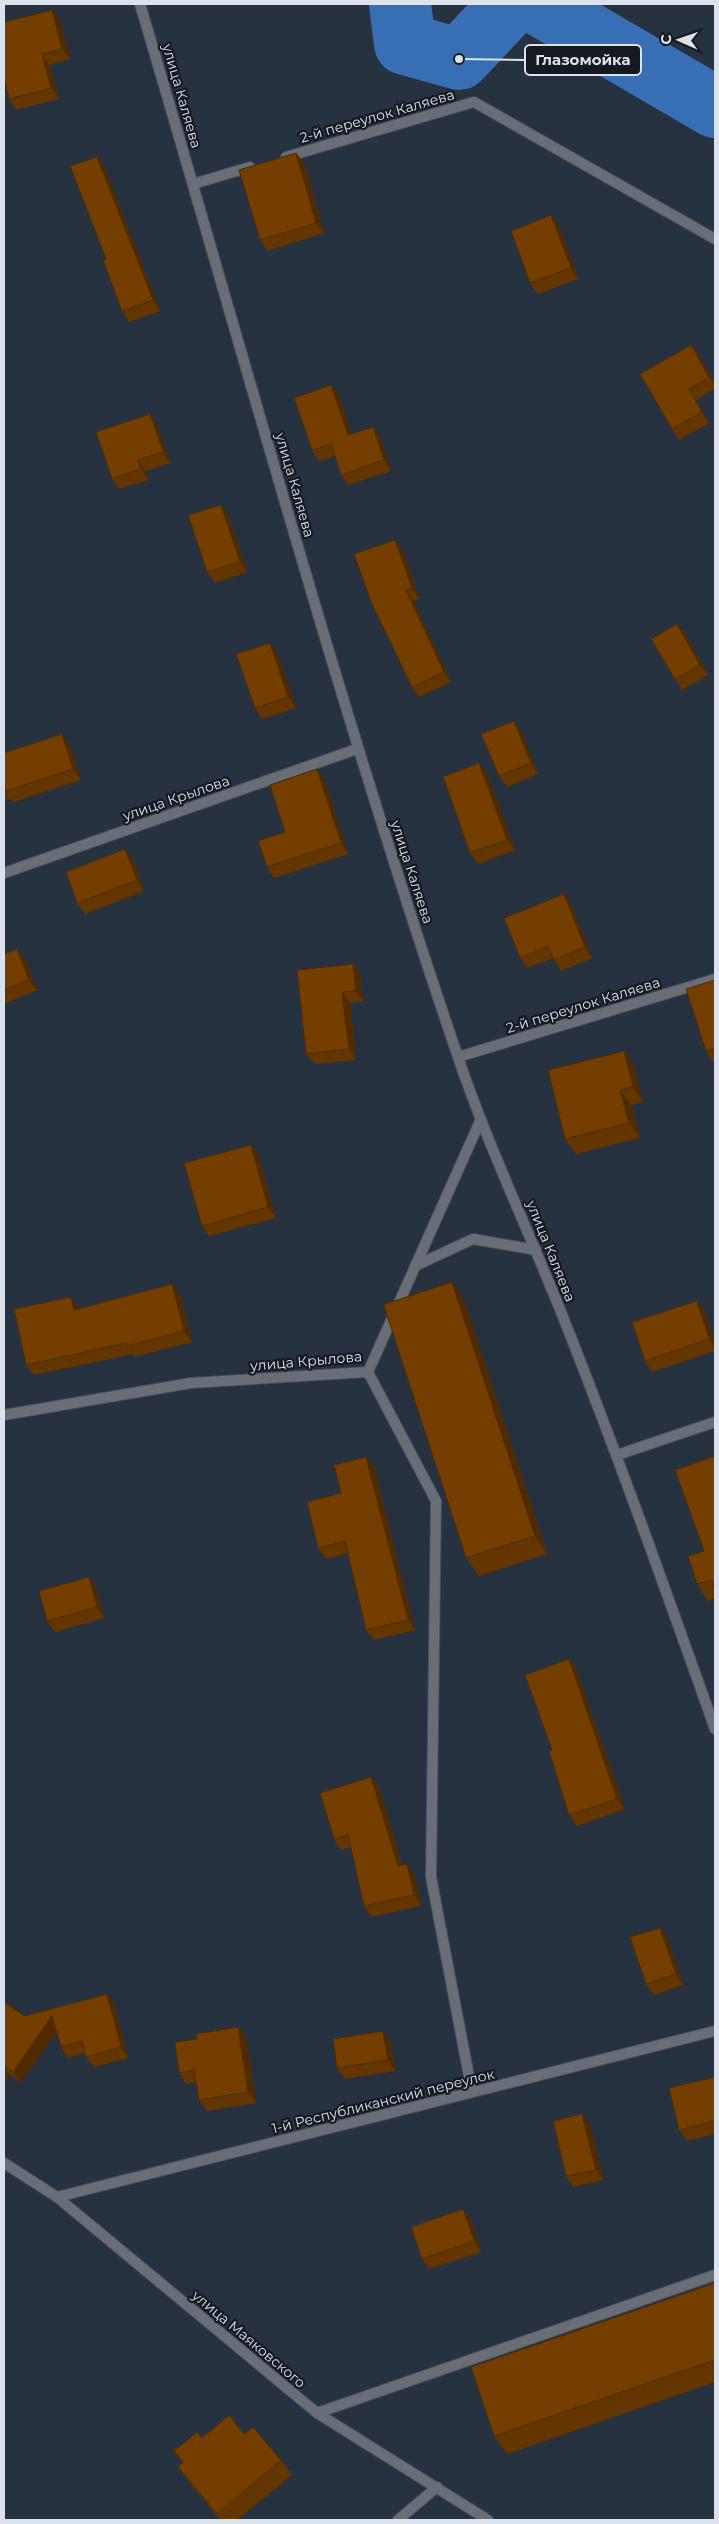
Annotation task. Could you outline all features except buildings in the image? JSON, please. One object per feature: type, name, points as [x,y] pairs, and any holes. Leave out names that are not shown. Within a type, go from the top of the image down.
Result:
[{"type":"street","name":"улица Каляева","points":[[140,4],[357,749],[458,1057],[481,1119],[618,1455],[715,1729]]},
{"type":"street","name":"2-й переулок Каляева","points":[[277,159],[474,102],[715,239]]},
{"type":"street","points":[[193,184],[259,164]]},
{"type":"street","name":"улица Крылова","points":[[4,874],[357,749]]},
{"type":"street","name":"2-й переулок Каляева","points":[[458,1057],[715,979]]},
{"type":"street","name":"улица Крылова","points":[[4,1415],[191,1383],[368,1372],[481,1119]]},
{"type":"street","points":[[415,1266],[474,1239],[536,1250]]},
{"type":"street","points":[[368,1372],[436,1501],[431,1877],[472,2092]]},
{"type":"street","points":[[618,1455],[715,1422]]},
{"type":"street","name":"1-й Республиканский переулок","points":[[57,2197],[715,2031]]},
{"type":"street","name":"улица Маяковского","points":[[4,2163],[57,2197],[317,2413],[488,2520]]},
{"type":"street","points":[[317,2413],[715,2275]]},
{"type":"street","points":[[398,2520],[437,2487]]},
{"type":"waterway","points":[[400,4],[405,44],[459,59],[511,4]]},
{"type":"waterway","points":[[538,4],[715,107]]},
{"type":"place","name":"Глазомойка","points":[[459,59]]}]
